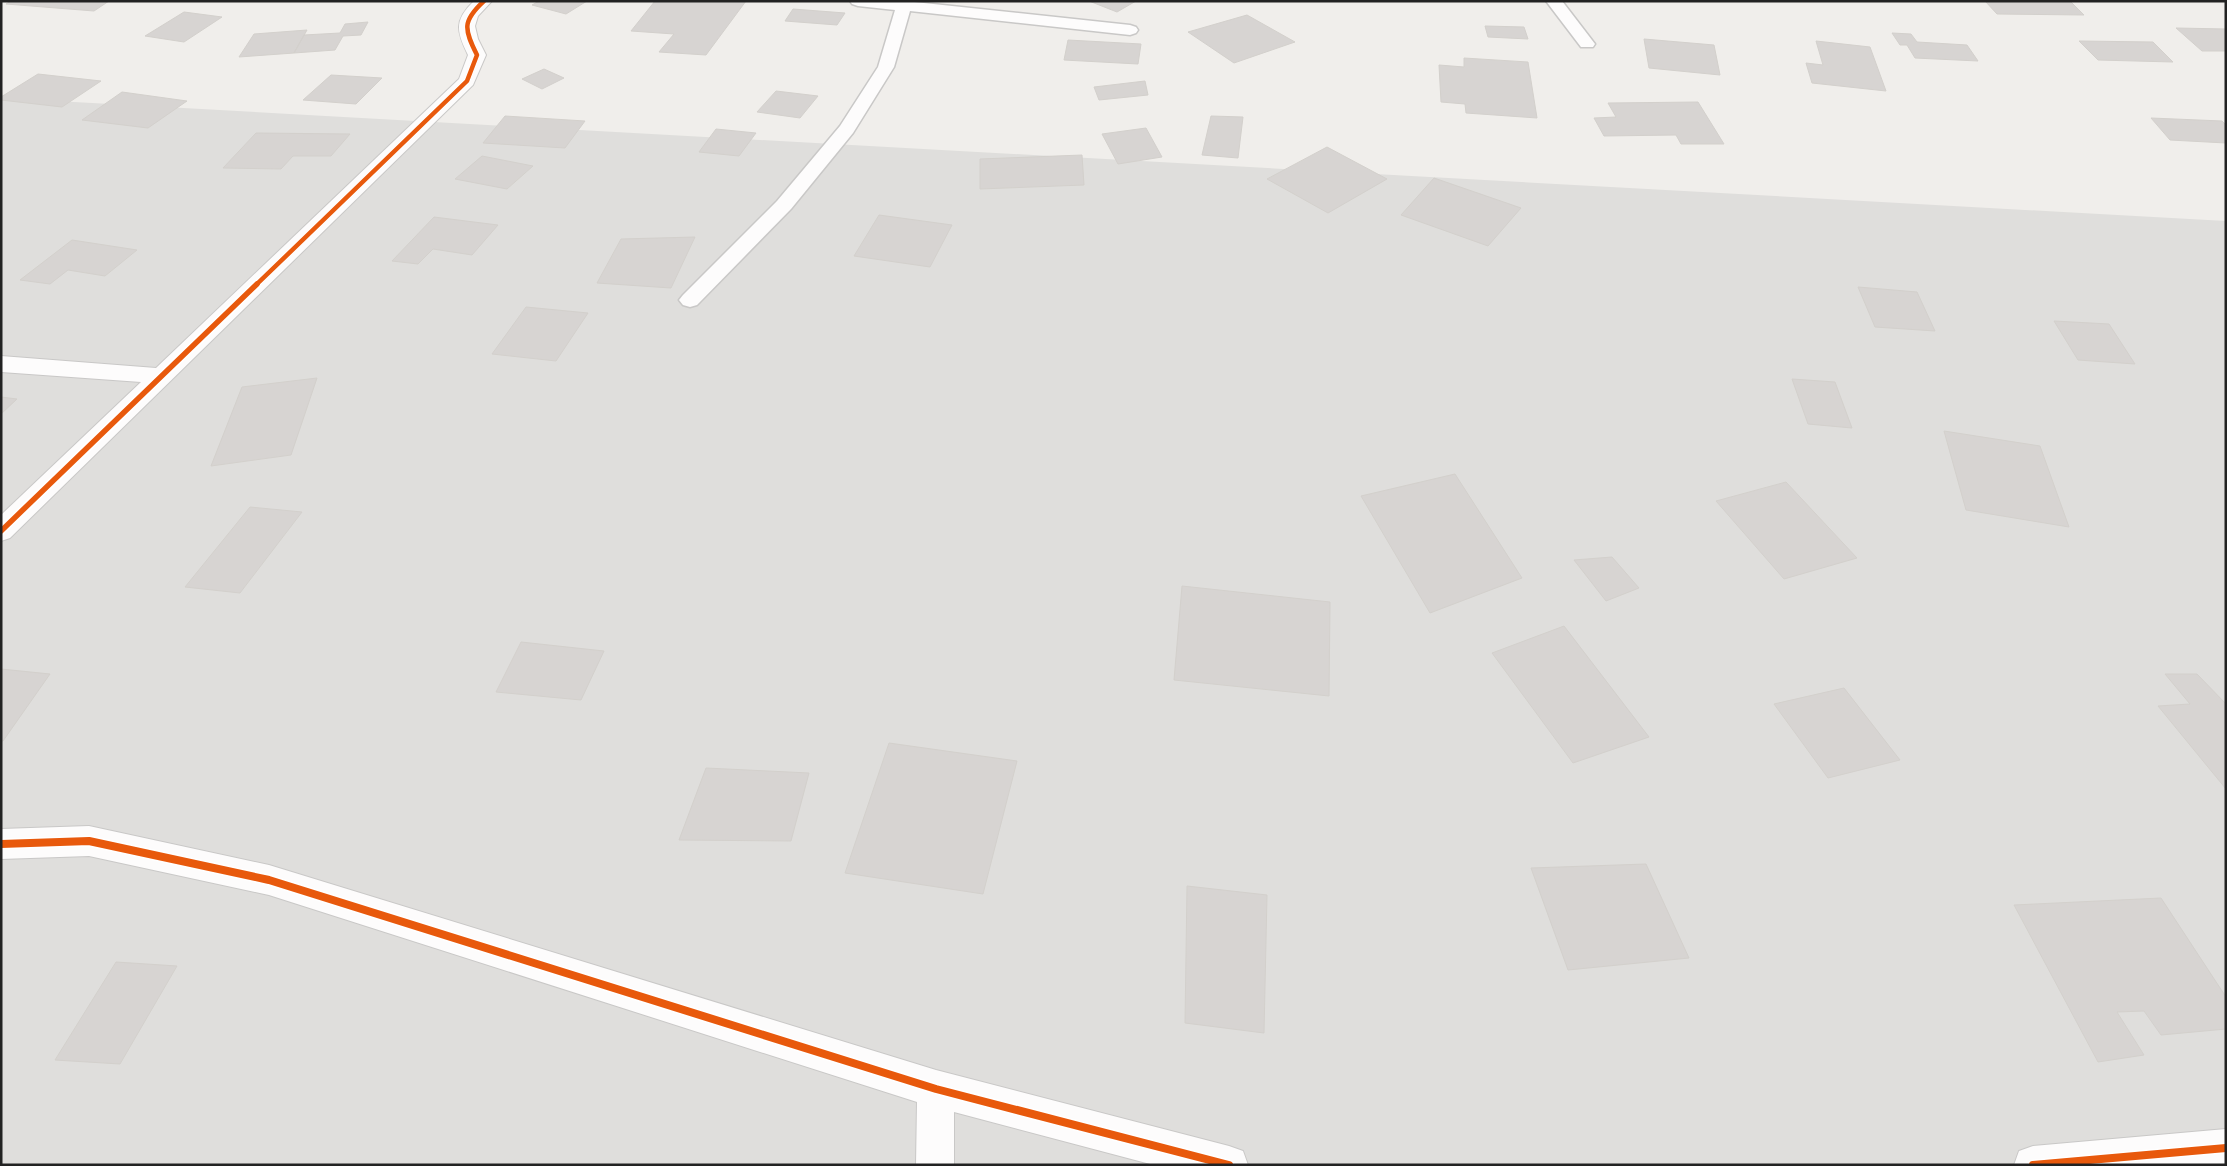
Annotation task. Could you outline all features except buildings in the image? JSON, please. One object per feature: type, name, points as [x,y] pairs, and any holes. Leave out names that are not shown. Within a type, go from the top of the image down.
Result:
[{"type":"street","points":[[1,531],[467,81],[477,55],[465,32],[469,13],[484,1]]},
{"type":"street","points":[[1,364],[161,376]]},
{"type":"street","points":[[1,844],[89,841],[269,880],[936,1089],[1229,1165]]},
{"type":"street","points":[[934,1165],[936,1089]]},
{"type":"street","points":[[2033,1165],[2226,1148]]},
{"type":"lane","points":[[858,1],[1130,30]]},
{"type":"lane","points":[[1554,1],[1587,44]]},
{"type":"lane","points":[[690,300],[784,205],[847,129],[886,68],[904,6]]},
{"type":"shaded area","points":[[1,98],[2226,221],[2226,1165],[1,1165]]},
{"type":"cycle path","points":[[1,531],[467,81],[477,55],[469,39],[466,26],[467,20],[484,1]]},
{"type":"cycle path","points":[[1,844],[89,841],[269,880],[936,1089],[1229,1165]]},
{"type":"cycle path","points":[[2033,1165],[2226,1148]]}]
